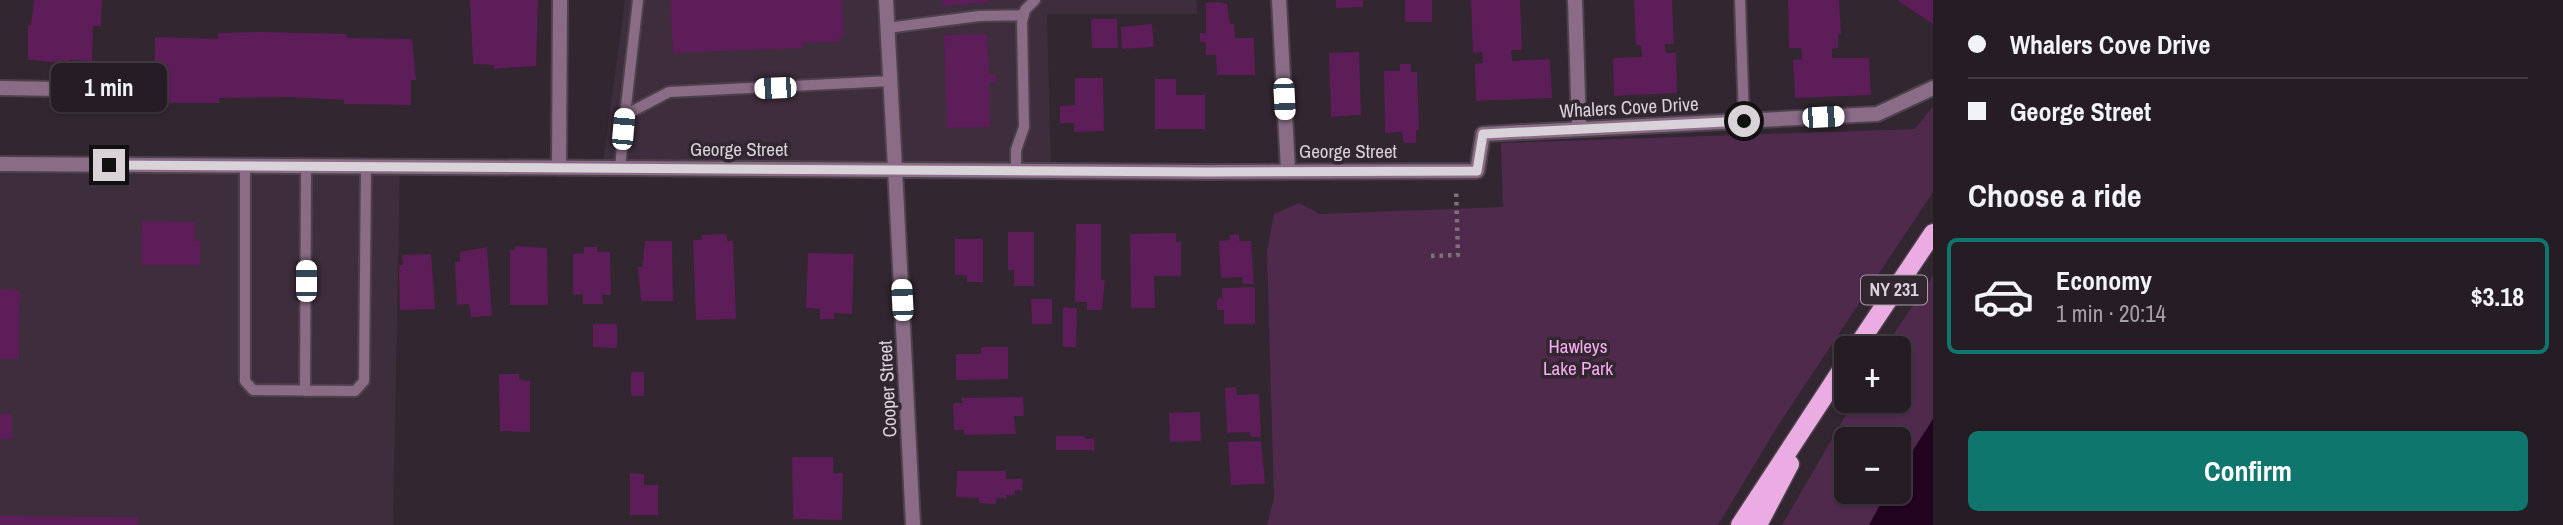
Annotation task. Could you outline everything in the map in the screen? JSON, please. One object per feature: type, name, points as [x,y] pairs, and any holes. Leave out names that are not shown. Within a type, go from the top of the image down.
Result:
[{"type":"main road","name":"NY 231","points":[[1864,336],[1933,233]]},
{"type":"main road","points":[[1740,525],[1834,382]]},
{"type":"main road","points":[[1758,525],[1831,387]]},
{"type":"street","points":[[559,168],[560,0]]},
{"type":"street","name":"Cooper Street","points":[[886,0],[913,525]]},
{"type":"street","points":[[1279,0],[1287,170]]},
{"type":"street","points":[[1575,0],[1579,129]]},
{"type":"street","points":[[0,88],[121,90]]},
{"type":"street","name":"Whalers Cove Drive","points":[[1477,171],[1483,134],[1877,114],[1933,88]]},
{"type":"street","name":"George Street","points":[[0,164],[1477,171]]},
{"type":"lane","points":[[620,168],[638,0]]},
{"type":"lane","points":[[1016,170],[1016,150],[1024,127],[1024,15],[1035,0]]},
{"type":"lane","points":[[1740,0],[1744,121]]},
{"type":"lane","points":[[887,28],[979,16],[1024,15]]},
{"type":"lane","points":[[625,115],[669,92],[891,81]]},
{"type":"lane","points":[[244,166],[245,381],[253,390],[305,391],[355,391],[364,381],[366,167]]},
{"type":"lane","points":[[305,391],[306,166]]},
{"type":"path","points":[[1431,256],[1458,256],[1455,170]]},
{"type":"shaded area","points":[[625,0],[1196,0],[1197,14],[1047,14],[1051,164],[601,177]]},
{"type":"shaded area","points":[[0,162],[400,165],[393,525],[0,525]]},
{"type":"shaded area","points":[[1933,419],[1933,525],[1869,525],[1880,504],[1911,504],[1911,453]]},
{"type":"green space","name":"Hawleys Lake Park","points":[[1933,106],[1933,192],[1837,336],[1834,336],[1834,341],[1777,427],[1718,525],[1267,525],[1274,498],[1267,251],[1274,214],[1299,203],[1320,214],[1503,207],[1501,143],[1915,129]]},
{"type":"green space","points":[[1933,276],[1933,525],[1782,525],[1834,435],[1834,504],[1911,504],[1911,427],[1839,427],[1847,413],[1911,413],[1911,336],[1892,336]]},
{"type":"building","points":[[34,0],[102,0],[101,26],[93,26],[92,61],[69,60],[69,63],[28,60],[28,25],[31,25]]},
{"type":"building","points":[[470,0],[538,0],[536,66],[494,69],[494,65],[473,64]]},
{"type":"building","points":[[670,0],[842,0],[844,36],[839,36],[839,42],[803,43],[803,48],[673,53]]},
{"type":"building","points":[[943,0],[989,0],[989,2],[943,6]]},
{"type":"building","points":[[1336,0],[1363,0],[1363,7],[1336,8]]},
{"type":"building","points":[[1405,0],[1432,0],[1432,22],[1405,22]]},
{"type":"building","points":[[1471,0],[1520,0],[1522,50],[1511,50],[1512,61],[1550,59],[1552,98],[1476,101],[1475,64],[1483,63],[1482,52],[1473,53]]},
{"type":"building","points":[[1634,0],[1672,0],[1674,44],[1665,44],[1666,53],[1676,53],[1677,93],[1614,96],[1613,58],[1642,57],[1641,45],[1636,45]]},
{"type":"building","points":[[1788,0],[1839,0],[1841,34],[1838,34],[1838,48],[1832,49],[1832,58],[1869,58],[1871,95],[1795,98],[1793,60],[1802,59],[1801,48],[1789,48]]},
{"type":"building","points":[[1897,0],[1933,0],[1933,24]]},
{"type":"building","points":[[1206,3],[1227,4],[1230,24],[1234,24],[1235,38],[1254,38],[1255,75],[1217,75],[1216,55],[1206,55],[1206,42],[1200,42],[1200,33],[1206,33]]},
{"type":"building","points":[[1091,19],[1117,19],[1118,48],[1092,48]]},
{"type":"building","points":[[1152,24],[1154,47],[1122,49],[1121,27]]},
{"type":"building","points":[[261,32],[412,39],[416,80],[411,80],[411,105],[344,104],[344,100],[290,97],[219,98],[219,103],[154,103],[155,37],[218,39],[218,33]]},
{"type":"building","points":[[987,34],[989,74],[996,74],[996,82],[989,82],[990,127],[947,128],[944,35]]},
{"type":"building","points":[[1359,52],[1361,115],[1331,117],[1329,53]]},
{"type":"building","points":[[1400,64],[1411,64],[1411,72],[1417,72],[1419,130],[1416,130],[1416,143],[1404,143],[1402,132],[1385,133],[1384,71],[1400,71]]},
{"type":"building","points":[[1075,78],[1103,78],[1104,131],[1074,132],[1074,123],[1060,123],[1060,106],[1075,105]]},
{"type":"building","points":[[1155,79],[1176,79],[1176,95],[1205,95],[1205,129],[1155,129]]},
{"type":"building","points":[[142,221],[195,222],[195,241],[201,241],[200,265],[141,265]]},
{"type":"building","points":[[1076,224],[1101,224],[1101,280],[1105,280],[1102,310],[1087,310],[1087,302],[1075,302]]},
{"type":"building","points":[[1008,232],[1034,232],[1034,286],[1014,286],[1014,270],[1008,270]]},
{"type":"building","points":[[1176,233],[1176,242],[1181,241],[1181,276],[1154,276],[1155,308],[1131,308],[1130,234]]},
{"type":"building","points":[[727,234],[727,241],[733,241],[736,319],[696,320],[693,240],[702,240],[702,235]]},
{"type":"building","points":[[1239,234],[1239,241],[1251,241],[1254,284],[1243,284],[1242,277],[1221,278],[1219,241],[1230,240],[1230,235]]},
{"type":"building","points":[[955,239],[983,239],[983,282],[967,282],[967,275],[955,275]]},
{"type":"building","points":[[645,241],[672,241],[673,301],[641,301],[638,267],[642,267]]},
{"type":"building","points":[[515,246],[547,248],[548,305],[510,305],[510,250],[515,250]]},
{"type":"building","points":[[487,247],[492,316],[471,317],[469,304],[457,305],[455,262],[460,262],[460,252]]},
{"type":"building","points":[[584,247],[597,247],[597,252],[610,252],[611,295],[602,295],[603,304],[583,304],[583,294],[573,295],[573,254],[584,253]]},
{"type":"building","points":[[808,253],[854,254],[852,314],[834,313],[834,319],[820,319],[820,309],[806,308]]},
{"type":"building","points":[[431,254],[435,309],[400,310],[399,265],[403,265],[402,255]]},
{"type":"building","points":[[1255,287],[1255,324],[1224,324],[1224,310],[1217,310],[1217,299],[1222,298],[1222,288]]},
{"type":"building","points":[[0,289],[20,290],[19,359],[0,359]]},
{"type":"building","points":[[1031,299],[1052,299],[1052,324],[1032,324]]},
{"type":"building","points":[[1063,307],[1077,308],[1076,347],[1063,347]]},
{"type":"building","points":[[593,324],[617,324],[617,348],[593,347]]},
{"type":"building","points":[[981,347],[1008,347],[1008,379],[956,380],[956,354],[981,354]]},
{"type":"building","points":[[631,372],[644,372],[644,396],[631,396]]},
{"type":"building","points":[[499,374],[519,374],[519,380],[530,381],[530,432],[500,431]]},
{"type":"building","points":[[1236,387],[1237,395],[1259,394],[1261,437],[1250,437],[1250,432],[1227,433],[1225,388]]},
{"type":"building","points":[[1023,397],[1024,416],[1014,416],[1016,434],[964,435],[964,430],[954,430],[953,403],[962,403],[962,398]]},
{"type":"building","points":[[1200,412],[1201,441],[1170,442],[1169,413]]},
{"type":"building","points":[[0,414],[12,414],[12,439],[0,439]]},
{"type":"building","points":[[1056,436],[1084,436],[1085,439],[1094,439],[1094,450],[1056,450]]},
{"type":"building","points":[[1261,441],[1265,484],[1231,485],[1228,442]]},
{"type":"building","points":[[792,457],[833,457],[833,473],[843,473],[842,520],[793,519]]},
{"type":"building","points":[[957,471],[1006,471],[1006,479],[1023,479],[1022,490],[1015,490],[1015,495],[1006,495],[1006,498],[996,498],[996,504],[979,503],[979,498],[956,497]]},
{"type":"building","points":[[630,473],[644,474],[644,485],[658,485],[658,515],[630,515]]},
{"type":"building","points":[[0,516],[138,517],[138,525],[0,525]]},
{"type":"route","points":[[109,165],[1207,172],[1477,171],[1483,134],[1744,121]]}]
